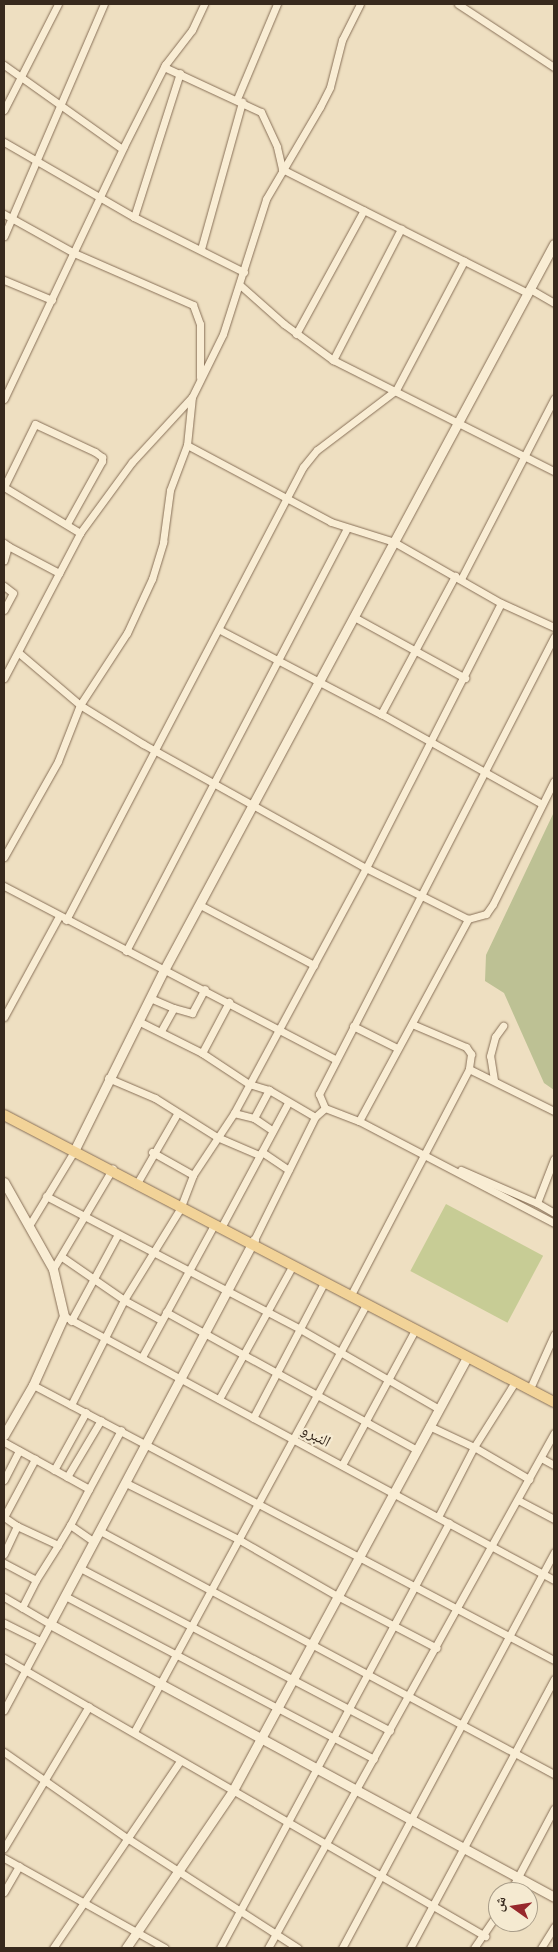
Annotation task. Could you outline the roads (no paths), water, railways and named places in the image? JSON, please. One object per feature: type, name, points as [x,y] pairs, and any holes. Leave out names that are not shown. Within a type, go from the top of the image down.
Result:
[{"type":"main road","points":[[4,1108],[74,1151],[137,1182],[324,1283],[554,1402]]},
{"type":"main road","points":[[4,1114],[28,1124]]},
{"type":"main road","points":[[252,1243],[353,1291],[554,1395]]},
{"type":"street","points":[[4,110],[58,4]]},
{"type":"street","points":[[4,236],[7,216],[36,160],[104,4]]},
{"type":"street","points":[[4,398],[101,198],[122,149],[164,67],[192,30],[204,4]]},
{"type":"street","points":[[201,249],[240,100],[277,4]]},
{"type":"street","points":[[4,858],[58,761],[80,706],[127,632],[152,579],[164,542],[170,490],[187,445],[192,397],[200,378],[215,355],[240,285],[266,200],[282,168],[326,94],[342,40],[360,4]]},
{"type":"street","points":[[458,4],[554,68]]},
{"type":"street","points":[[4,65],[122,149]]},
{"type":"street","points":[[164,67],[240,100],[265,116],[282,168],[464,261],[554,303]]},
{"type":"street","points":[[134,217],[180,73]]},
{"type":"street","points":[[4,142],[134,217],[244,272]]},
{"type":"street","points":[[296,334],[364,210]]},
{"type":"street","points":[[7,216],[74,254],[193,305],[200,324],[200,378]]},
{"type":"street","points":[[333,360],[401,229]]},
{"type":"street","points":[[30,1224],[74,1151],[108,1078],[164,970],[554,244]]},
{"type":"street","points":[[4,1017],[63,918],[155,751],[220,630],[303,467],[317,450],[396,390],[464,261]]},
{"type":"street","points":[[4,280],[52,300]]},
{"type":"street","points":[[240,285],[296,334],[333,360],[554,471]]},
{"type":"street","points":[[4,678],[19,653],[80,533],[138,455],[192,397]]},
{"type":"street","points":[[381,714],[458,578],[554,399]]},
{"type":"street","points":[[67,524],[102,462],[102,457],[35,424],[4,487],[80,533]]},
{"type":"street","points":[[187,445],[347,529],[378,535],[394,542],[501,603],[554,627]]},
{"type":"street","points":[[126,951],[280,661],[347,529]]},
{"type":"street","points":[[4,560],[6,545],[59,573]]},
{"type":"street","points":[[4,586],[13,593],[4,610]]},
{"type":"street","points":[[71,1405],[124,1300],[181,1206],[193,1174],[234,1113],[314,965],[431,744],[501,603]]},
{"type":"street","points":[[354,617],[465,678]]},
{"type":"street","points":[[220,630],[320,681],[431,744],[487,771],[542,804]]},
{"type":"street","points":[[554,638],[487,771],[335,1059],[319,1094],[325,1108],[359,1121],[554,1223]]},
{"type":"street","points":[[19,653],[80,706],[155,751],[366,868],[423,894],[468,919],[486,914],[493,904],[554,780]]},
{"type":"street","points":[[4,886],[126,951],[205,989],[278,1031],[335,1059]]},
{"type":"street","points":[[200,905],[314,965]]},
{"type":"street","points":[[359,1121],[468,919]]},
{"type":"street","points":[[150,998],[192,1013],[205,989]]},
{"type":"street","points":[[202,1053],[229,1002]]},
{"type":"street","points":[[161,1031],[174,1008]]},
{"type":"street","points":[[138,1021],[202,1053],[249,1084],[269,1090],[315,1118]]},
{"type":"street","points":[[353,1291],[469,1069],[469,1049],[412,1024]]},
{"type":"street","points":[[353,1026],[397,1048]]},
{"type":"street","points":[[494,1080],[490,1056],[495,1037],[503,1026]]},
{"type":"street","points":[[469,1069],[554,1111]]},
{"type":"street","points":[[108,1078],[155,1098],[177,1114],[217,1137],[259,1155],[262,1152],[270,1156],[289,1170]]},
{"type":"street","points":[[254,1118],[269,1090]]},
{"type":"street","points":[[142,1357],[189,1271],[218,1225],[288,1103]]},
{"type":"street","points":[[4,1710],[24,1668],[50,1624],[180,1379],[228,1293],[315,1118],[325,1108]]},
{"type":"street","points":[[234,1113],[254,1118],[272,1130]]},
{"type":"street","points":[[137,1182],[152,1152],[177,1114]]},
{"type":"street","points":[[152,1152],[193,1174]]},
{"type":"street","points":[[537,1202],[554,1159]]},
{"type":"street","points":[[448,1167],[475,1174],[537,1202],[554,1213]]},
{"type":"street","points":[[53,1269],[112,1169]]},
{"type":"street","points":[[4,1182],[30,1224],[53,1269],[67,1318]]},
{"type":"street","points":[[46,1196],[86,1215],[117,1236],[152,1252],[300,1329],[440,1409]]},
{"type":"street","points":[[4,1435],[33,1385],[67,1318],[95,1279],[117,1236]]},
{"type":"street","points":[[62,1256],[124,1300],[161,1320]]},
{"type":"street","points":[[219,1400],[292,1266]]},
{"type":"street","points":[[253,1418],[324,1283]]},
{"type":"street","points":[[134,1732],[366,1304]]},
{"type":"street","points":[[166,1312],[204,1336],[417,1450]]},
{"type":"street","name":"النبرو","points":[[67,1318],[554,1580]]},
{"type":"street","points":[[342,1465],[415,1330]]},
{"type":"street","points":[[532,1384],[554,1334]]},
{"type":"street","points":[[126,1948],[232,1792],[262,1740],[467,1358]]},
{"type":"street","points":[[438,1517],[474,1447],[515,1382]]},
{"type":"street","points":[[33,1385],[258,1502],[554,1660]]},
{"type":"street","points":[[54,1470],[86,1412]]},
{"type":"street","points":[[68,1477],[101,1420]]},
{"type":"street","points":[[429,1426],[474,1447],[529,1479]]},
{"type":"street","points":[[22,1608],[36,1580],[70,1525],[121,1430]]},
{"type":"street","points":[[268,1948],[437,1648],[554,1433]]},
{"type":"street","points":[[4,1442],[89,1489]]},
{"type":"street","points":[[4,1480],[20,1451]]},
{"type":"street","points":[[541,1458],[554,1465]]},
{"type":"street","points":[[35,1460],[4,1517],[17,1526],[58,1545]]},
{"type":"street","points":[[126,1483],[238,1539],[339,1597],[437,1648]]},
{"type":"street","points":[[518,1500],[554,1519]]},
{"type":"street","points":[[220,1948],[449,1523]]},
{"type":"street","points":[[70,1525],[94,1542]]},
{"type":"street","points":[[4,1554],[17,1526]]},
{"type":"street","points":[[100,1531],[212,1589],[554,1774]]},
{"type":"street","points":[[342,1948],[554,1552]]},
{"type":"street","points":[[4,1562],[36,1580]]},
{"type":"street","points":[[80,1568],[293,1682],[390,1731]]},
{"type":"street","points":[[65,1596],[279,1707],[374,1759]]},
{"type":"street","points":[[4,1597],[356,1792],[554,1897]]},
{"type":"street","points":[[4,1623],[40,1641]]},
{"type":"street","points":[[4,1658],[134,1732],[287,1824],[382,1876],[485,1936]]},
{"type":"street","points":[[410,1948],[554,1679]]},
{"type":"street","points":[[4,1848],[89,1706]]},
{"type":"street","points":[[4,1752],[127,1838],[298,1948]]},
{"type":"street","points":[[53,1948],[180,1761]]},
{"type":"street","points":[[516,1882],[554,1809]]},
{"type":"street","points":[[4,1858],[165,1948]]},
{"type":"street","points":[[4,1892],[19,1866]]},
{"type":"street","points":[[541,1948],[554,1926]]},
{"type":"street","points":[[477,1947],[488,1931]]}]
